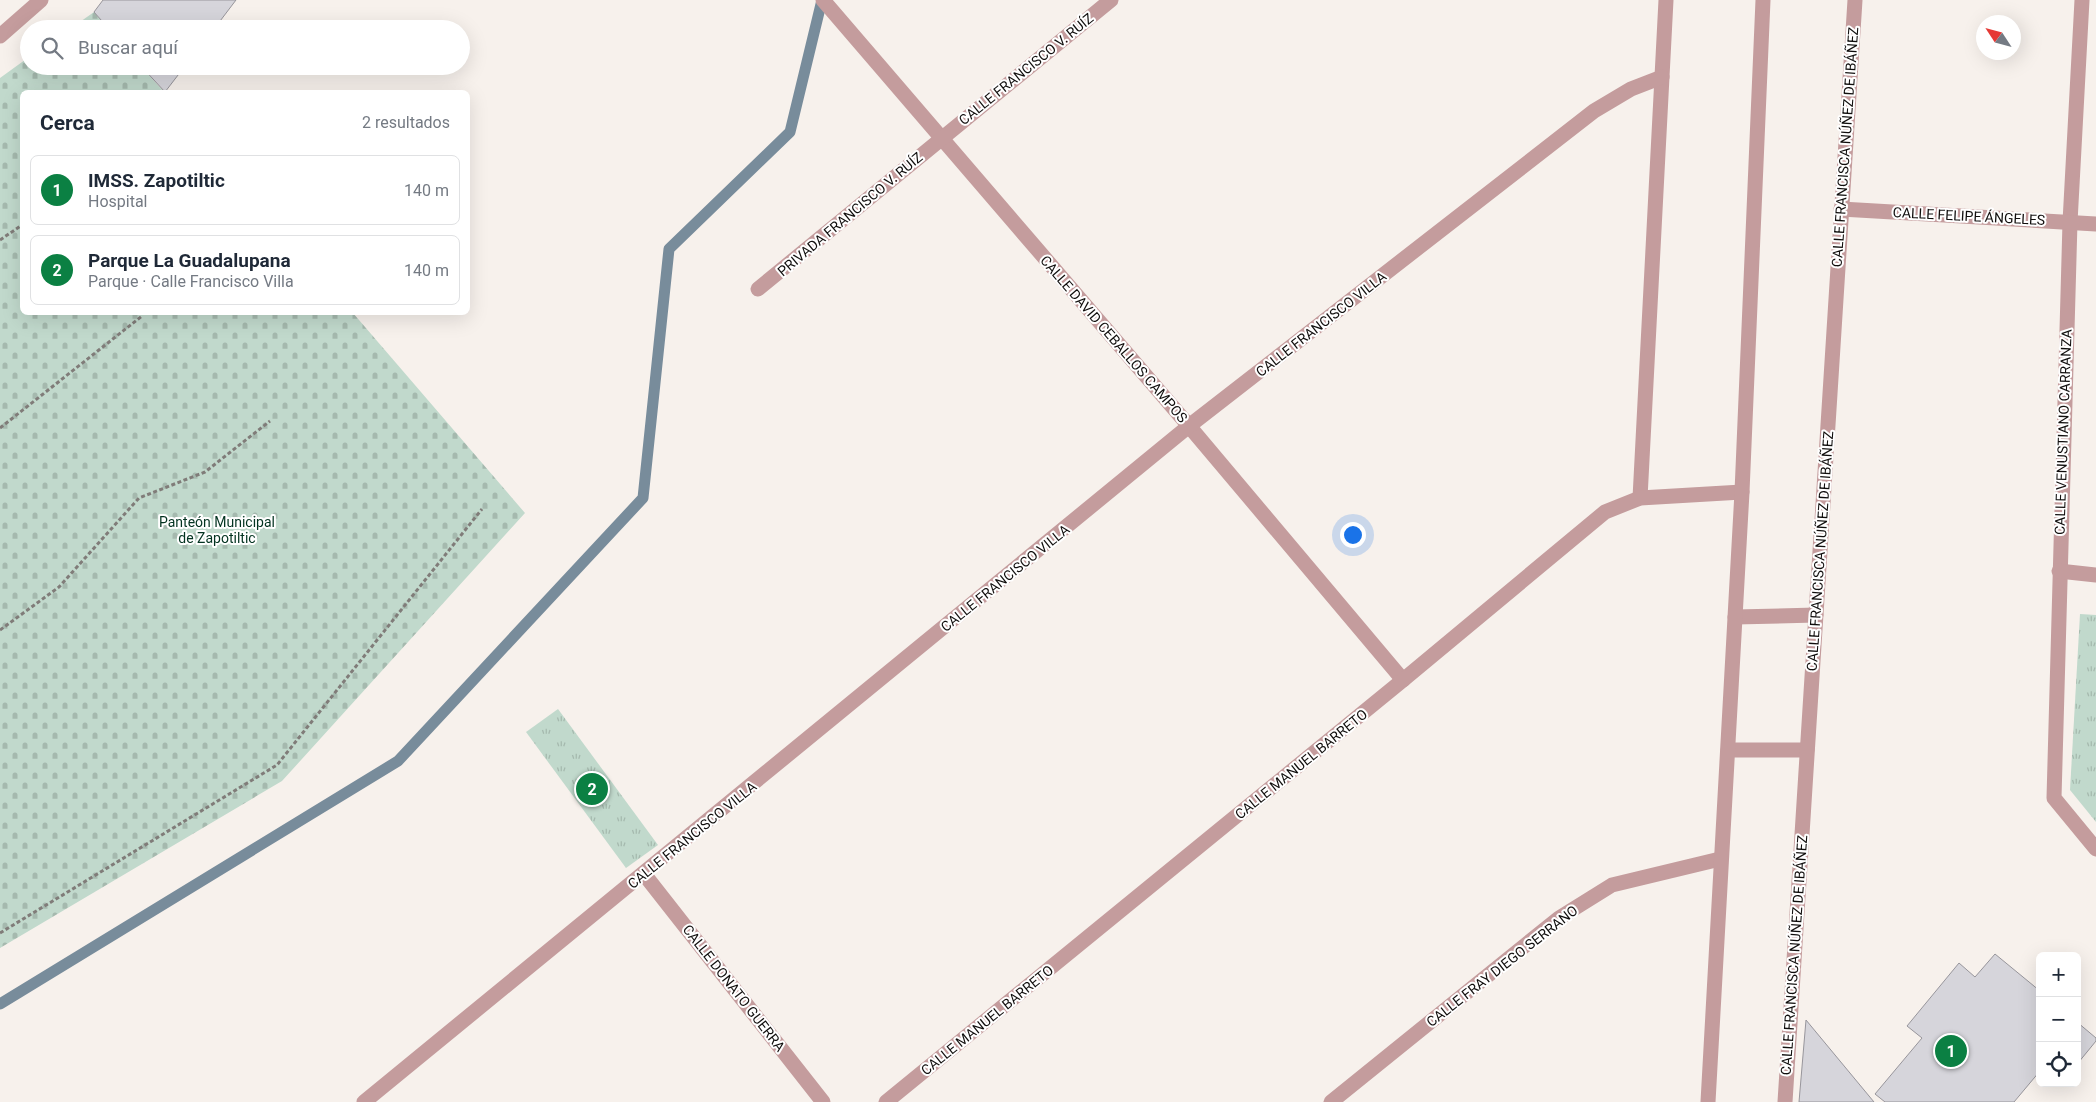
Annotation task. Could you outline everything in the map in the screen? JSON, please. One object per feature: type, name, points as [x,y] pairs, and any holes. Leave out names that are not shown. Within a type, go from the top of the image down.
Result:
[{"type":"street","points":[[0,36],[41,0]]},
{"type":"street","name":"CALLE DAVID CEBALLOS CAMPOS","points":[[823,0],[1189,426],[1404,680]]},
{"type":"street","name":"CALLE FRANCISCO V. RUÍZ","points":[[941,138],[1111,0]]},
{"type":"street","points":[[1640,498],[1666,0]]},
{"type":"street","points":[[1708,1102],[1742,492],[1762,0]]},
{"type":"street","name":"CALLE FRANCISCA NÚÑEZ DE IBÁÑEZ","points":[[1785,1102],[1854,0]]},
{"type":"street","name":"CALLE VENUSTIANO CARRANZA","points":[[2086,1],[2070,222],[2054,798],[2096,849]]},
{"type":"street","name":"CALLE FRANCISCO VILLA","points":[[364,1102],[1189,426],[1594,111],[1631,89],[1662,77]]},
{"type":"street","name":"PRIVADA FRANCISCO V. RUÍZ","points":[[758,289],[941,138]]},
{"type":"street","name":"CALLE FELIPE ÁNGELES","points":[[1841,209],[2096,224]]},
{"type":"street","name":"CALLE MANUEL BARRETO","points":[[886,1102],[1404,680],[1605,512],[1640,498],[1742,492]]},
{"type":"street","points":[[2059,571],[2096,575]]},
{"type":"street","points":[[1735,617],[1816,614]]},
{"type":"street","points":[[1728,750],[1807,750]]},
{"type":"street","name":"CALLE FRAY DIEGO SERRANO","points":[[1331,1102],[1559,918],[1612,885],[1720,860]]},
{"type":"street","name":"CALLE DONATO GUERRA","points":[[644,874],[824,1102]]},
{"type":"path","points":[[0,240],[20,226]]},
{"type":"path","points":[[0,428],[142,316]]},
{"type":"path","points":[[0,630],[59,587],[139,498],[205,472],[270,421]]},
{"type":"path","points":[[0,933],[277,765],[482,509]]},
{"type":"green space","points":[[94,12],[101,20],[83,20]]},
{"type":"green space","name":"Panteón Municipal de Zapotiltic","points":[[20,64],[20,75],[149,75],[162,90],[20,90],[20,315],[355,315],[525,513],[282,781],[0,948],[0,78]]},
{"type":"green space","points":[[2080,614],[2096,615],[2096,822],[2070,790]]},
{"type":"green space","points":[[558,709],[658,845],[626,868],[526,732]]},
{"type":"building","points":[[103,0],[236,0],[221,20],[101,20],[94,12]]},
{"type":"building","points":[[149,75],[178,75],[167,90],[163,90]]},
{"type":"building","points":[[1995,954],[2036,988],[2036,1076],[2014,1102],[1885,1102],[1875,1094],[1922,1038],[1907,1026],[1959,963],[1975,977]]},
{"type":"building","points":[[1806,1020],[1874,1102],[1799,1102]]},
{"type":"building","points":[[2081,1025],[2096,1038],[2096,1041],[2081,1059]]},
{"type":"waterway","points":[[0,1004],[398,761],[643,498],[669,249],[790,132],[822,0]]},
{"type":"place","name":"Parque La Guadalupana","points":[[592,789]]},
{"type":"place","name":"IMSS. Zapotiltic","points":[[1951,1051]]}]
